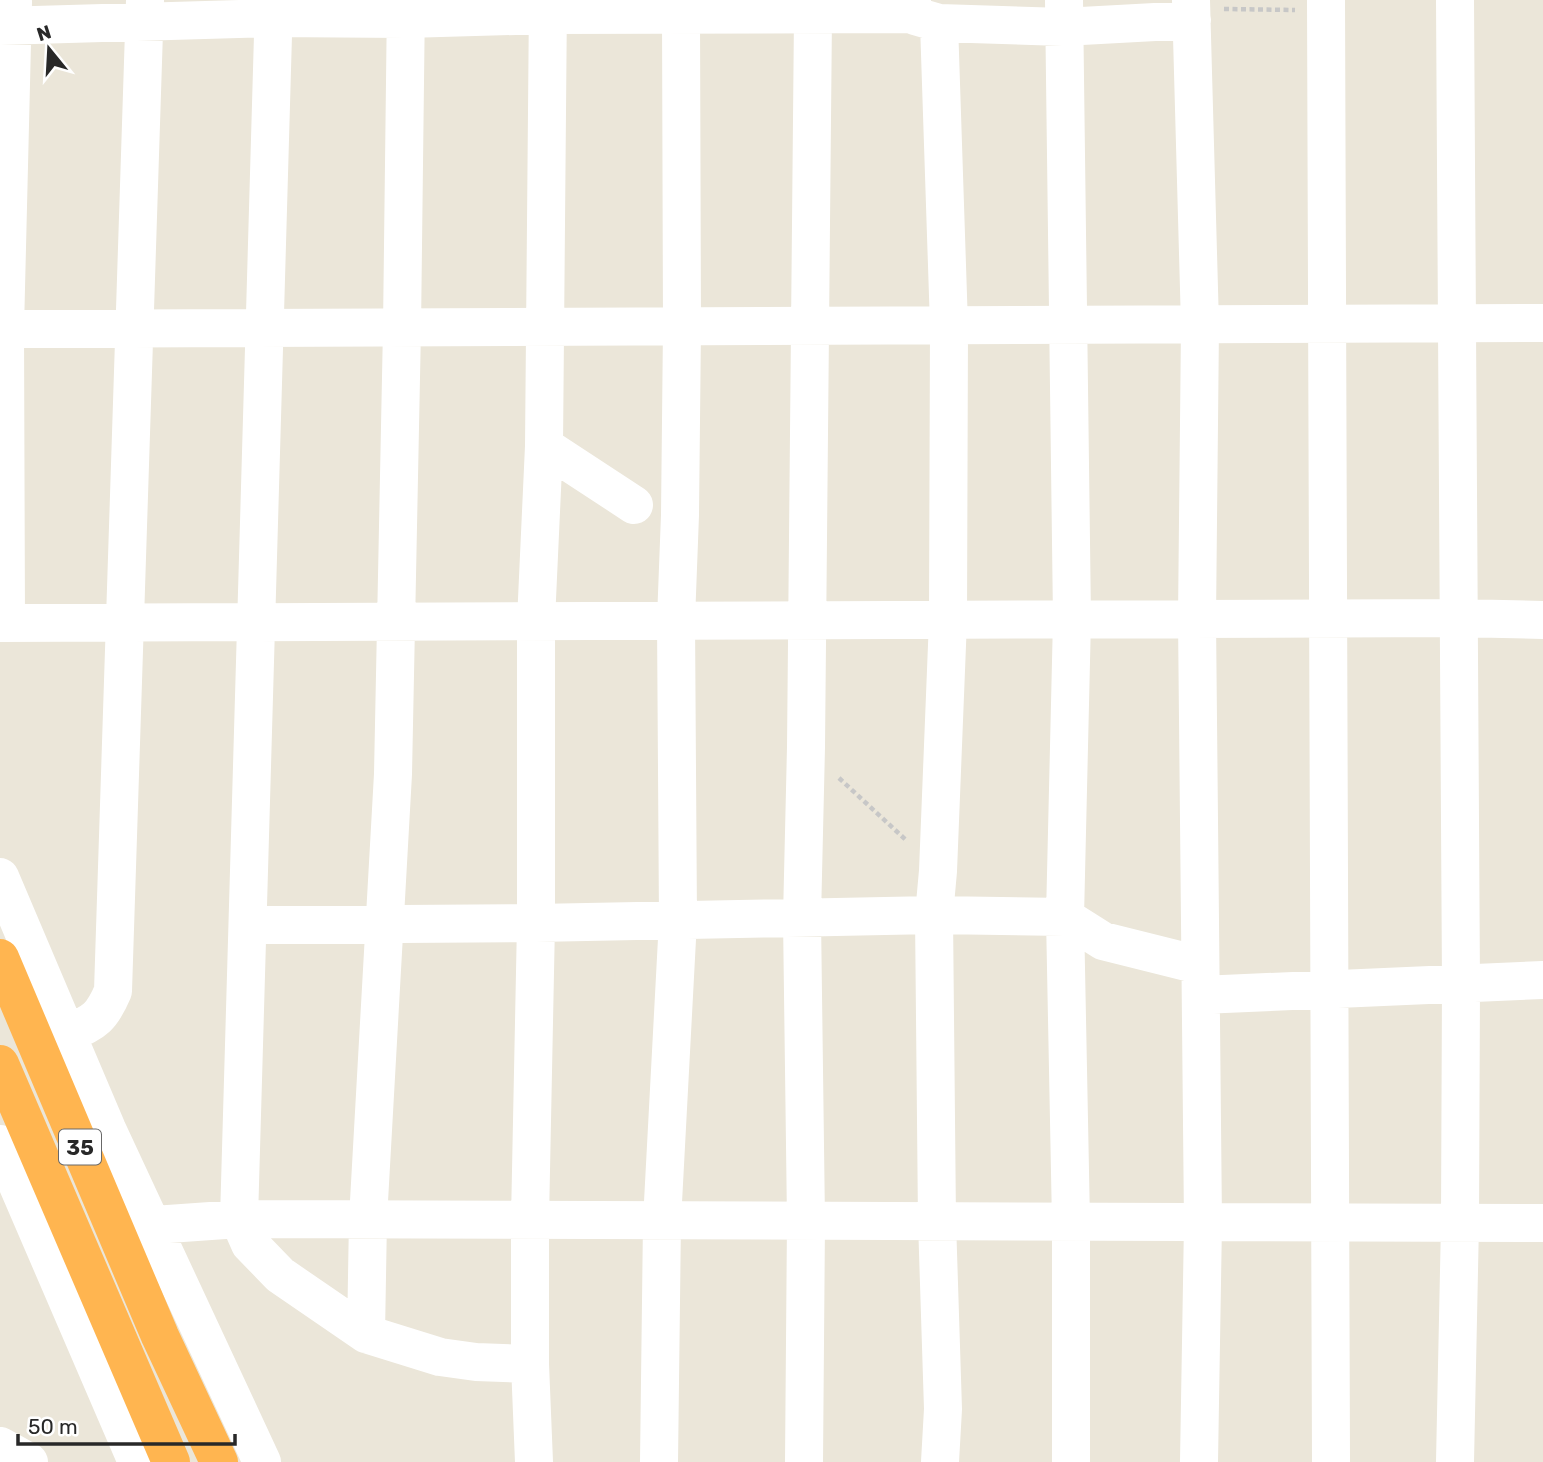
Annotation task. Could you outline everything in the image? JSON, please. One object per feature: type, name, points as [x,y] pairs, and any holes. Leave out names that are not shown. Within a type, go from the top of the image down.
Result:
[{"type":"highway","name":"35","points":[[0,958],[160,1336],[219,1462]]},
{"type":"highway","name":"35","points":[[0,1065],[171,1462]]},
{"type":"street","points":[[1455,0],[1461,984],[1455,1462]]},
{"type":"street","points":[[1326,5],[1331,1462]]},
{"type":"street","points":[[534,1462],[530,1364],[530,1220],[536,923],[536,621],[544,446],[548,7]]},
{"type":"street","points":[[1199,1462],[1203,1223],[1197,619],[1200,326],[1192,10],[1064,14],[921,12],[681,15],[548,7],[274,9],[9,18],[2,329],[3,623],[676,620],[948,620],[1072,619],[1197,619],[1328,619],[1457,618],[1543,620]]},
{"type":"street","points":[[274,9],[239,1219],[250,1244],[280,1275],[366,1334],[440,1357],[476,1362],[530,1364]]},
{"type":"street","points":[[366,1334],[368,1219],[393,774],[406,9]]},
{"type":"street","points":[[68,1034],[90,1024],[104,1012],[113,991],[145,12]]},
{"type":"street","points":[[921,12],[949,326],[948,620],[934,915],[937,1222],[943,1409],[940,1462]]},
{"type":"street","points":[[1064,14],[1072,619],[1065,917],[1072,1462]]},
{"type":"street","points":[[659,1462],[662,1221],[678,920],[676,620],[682,327],[681,15]]},
{"type":"street","points":[[804,1462],[806,1221],[802,918],[808,620],[813,15]]},
{"type":"street","points":[[2,329],[1543,323]]},
{"type":"street","points":[[544,446],[634,505]]},
{"type":"street","points":[[0,877],[107,1129],[262,1462]]},
{"type":"street","points":[[248,925],[536,923],[934,915],[1065,917],[1103,942],[1200,980],[1329,989],[1543,979]]},
{"type":"street","points":[[0,1144],[137,1462]]},
{"type":"street","points":[[154,1225],[239,1219],[1543,1223]]},
{"type":"street","points":[[0,1446],[29,1462]]},
{"type":"path","points":[[1192,10],[1326,5]]},
{"type":"path","points":[[806,747],[938,871]]}]
